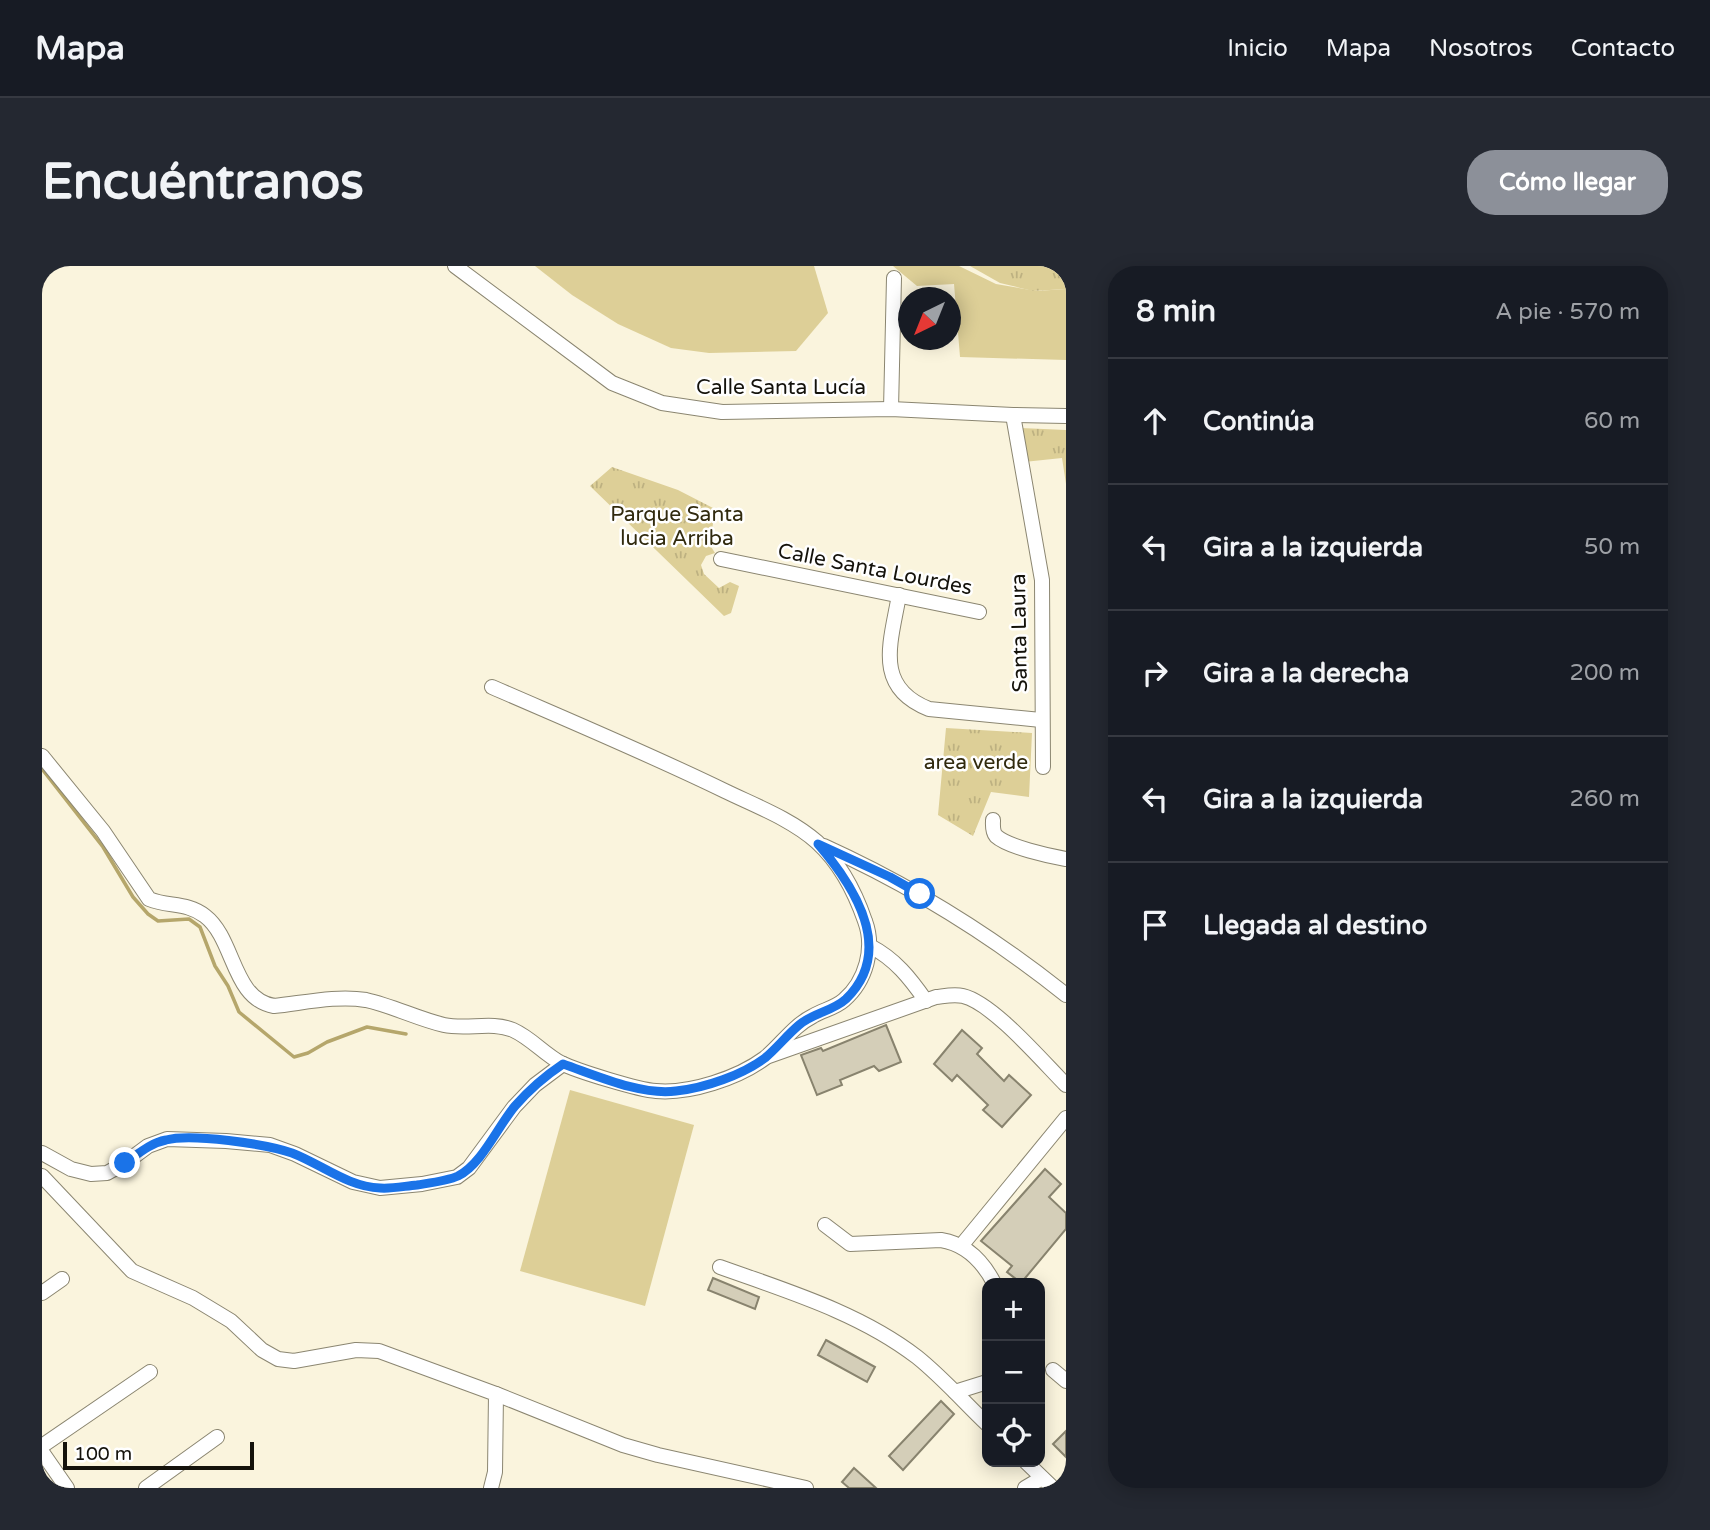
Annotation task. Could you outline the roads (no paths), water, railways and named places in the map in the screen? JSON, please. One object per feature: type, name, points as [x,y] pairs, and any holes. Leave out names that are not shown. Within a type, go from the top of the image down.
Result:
[{"type":"street","name":"Calle Santa Lucía","points":[[456,266],[612,383],[662,403],[722,412],[891,409],[1066,416]]},
{"type":"street","points":[[891,409],[894,278]]},
{"type":"street","name":"Santa Laura","points":[[1013,415],[1042,580],[1043,767]]},
{"type":"street","name":"Calle Santa Lourdes","points":[[721,559],[979,612]]},
{"type":"street","points":[[899,596],[889,660],[890,672],[904,695],[929,709],[1041,719]]},
{"type":"street","points":[[42,756],[103,831],[149,899],[187,906],[205,916],[217,927],[250,994],[256,1000],[274,1006],[347,999],[364,1000],[444,1025],[463,1028],[503,1027],[515,1031],[563,1064],[653,1091],[676,1091],[741,1074],[765,1057],[806,1020],[845,1000],[859,982],[870,946],[868,930],[851,888],[839,868],[818,844],[779,817],[674,766],[492,687]]},
{"type":"street","points":[[993,820],[993,831],[997,836],[1020,846],[1066,859]]},
{"type":"street","points":[[818,844],[890,877],[956,915],[1066,995]]},
{"type":"street","points":[[870,946],[887,954],[926,1001]]},
{"type":"street","points":[[765,1057],[950,995],[965,997],[991,1011],[1066,1085]]},
{"type":"street","points":[[42,1153],[72,1169],[91,1174],[107,1172],[148,1146],[167,1139],[226,1141],[270,1145],[353,1182],[366,1185],[380,1188],[422,1184],[457,1177],[469,1168],[514,1107],[535,1085],[563,1064]]},
{"type":"street","points":[[961,1246],[1066,1118]]},
{"type":"street","points":[[42,1175],[132,1270],[193,1297],[231,1321],[262,1350],[278,1359],[294,1361],[356,1350],[379,1351],[623,1445],[806,1488]]},
{"type":"street","points":[[825,1225],[850,1244],[941,1240],[961,1246],[985,1267],[991,1278]]},
{"type":"street","points":[[720,1267],[810,1300],[864,1325],[917,1358],[982,1419]]},
{"type":"street","points":[[42,1293],[62,1279]]},
{"type":"street","points":[[1054,1370],[1066,1381]]},
{"type":"street","points":[[42,1446],[150,1372]]},
{"type":"street","points":[[954,1392],[982,1384]]},
{"type":"street","points":[[491,1488],[495,1472],[496,1394]]},
{"type":"street","points":[[146,1488],[217,1437]]},
{"type":"street","points":[[42,1452],[64,1483],[47,1488]]},
{"type":"street","points":[[1031,1467],[1054,1488]]},
{"type":"street","points":[[1025,1488],[1042,1478]]},
{"type":"waterway","points":[[42,769],[103,847],[133,897],[158,921],[189,919],[200,927],[215,966],[228,986],[239,1012],[294,1057],[367,1027],[406,1034]]},
{"type":"park label","name":"Parque Santa lucia Arriba","points":[[677,526]]},
{"type":"park label","name":"area verde","points":[[976,762]]}]
